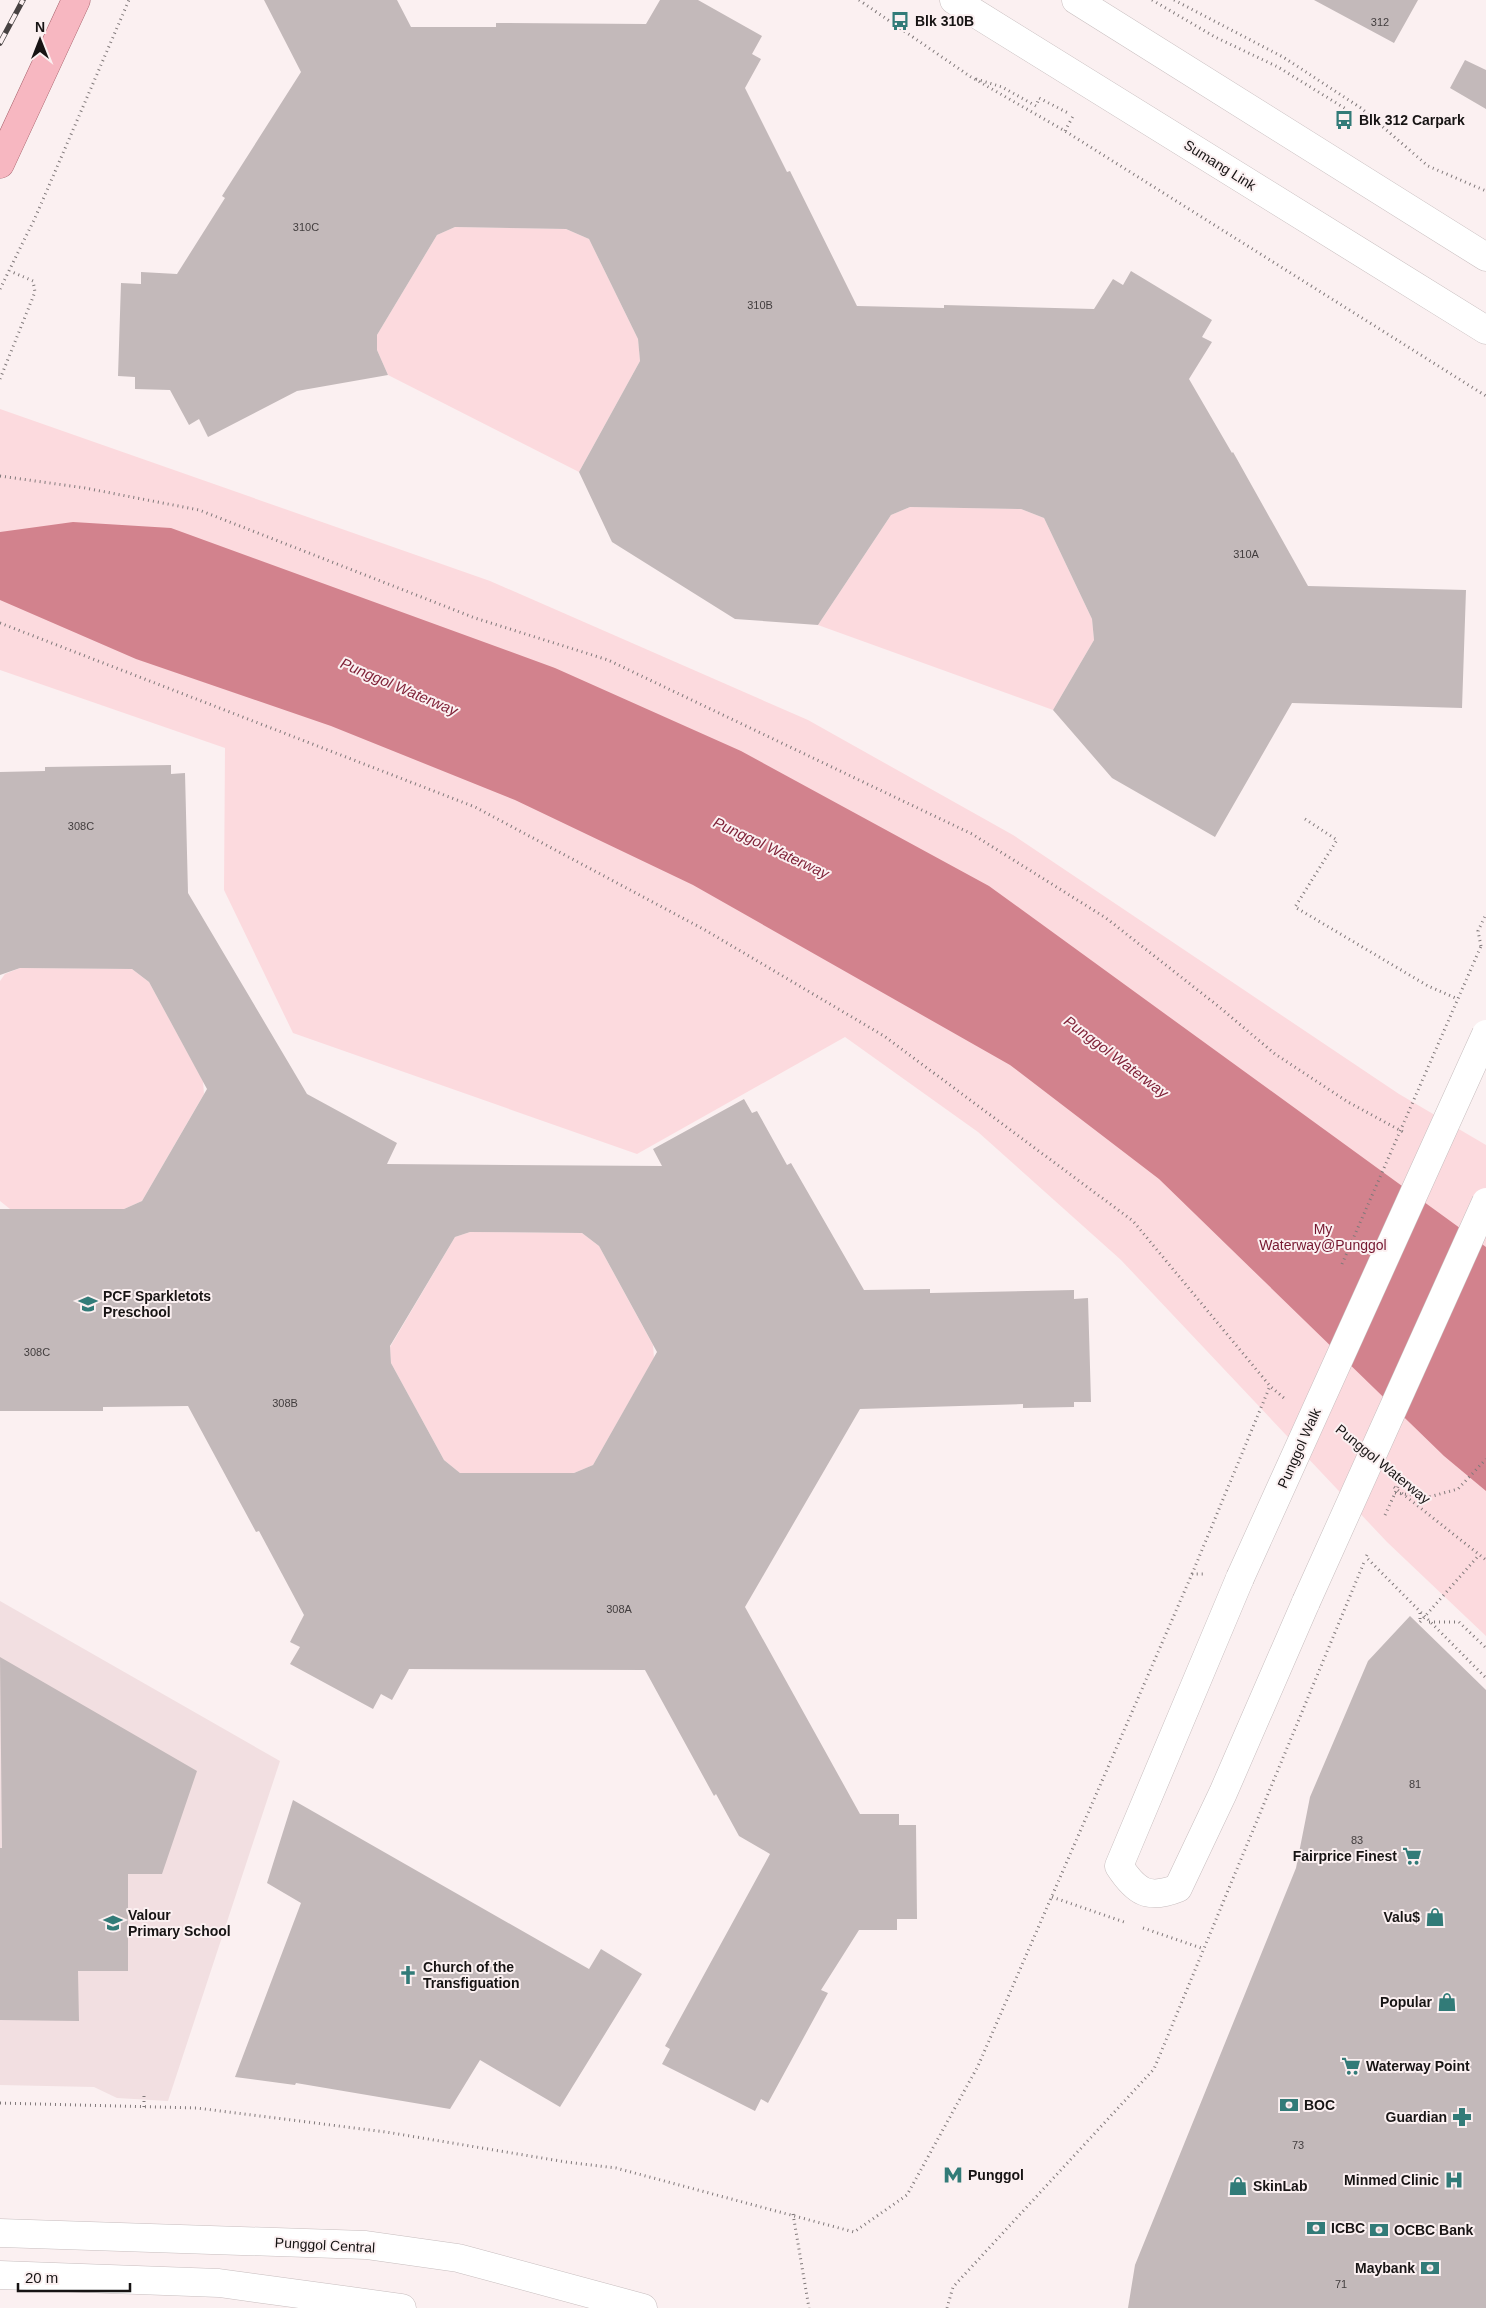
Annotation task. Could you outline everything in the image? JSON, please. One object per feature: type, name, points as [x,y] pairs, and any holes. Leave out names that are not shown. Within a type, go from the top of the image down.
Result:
[{"type":"main road","points":[[0,164],[76,0]]},
{"type":"street","name":"Sumang Link","points":[[954,0],[1486,330]]},
{"type":"street","points":[[1076,0],[1486,257]]},
{"type":"street","name":"Punggol Walk","points":[[1486,1034],[1240,1578],[1119,1866],[1128,1879],[1141,1892],[1160,1895],[1178,1888],[1224,1793],[1306,1602],[1486,1202]]},
{"type":"street","name":"Punggol Central","points":[[0,2233],[366,2245],[458,2258],[643,2308]]},
{"type":"street","points":[[0,2275],[218,2283],[402,2308]]},
{"type":"path","points":[[0,289],[35,218],[129,0]]},
{"type":"path","points":[[859,0],[971,77],[1064,131],[1486,396]]},
{"type":"path","points":[[1152,0],[1215,37],[1278,67],[1346,110]]},
{"type":"path","points":[[1174,0],[1283,57],[1361,108],[1428,166],[1486,191]]},
{"type":"path","points":[[971,77],[1002,86],[1036,106],[1039,98],[1074,116],[1064,131]]},
{"type":"path","points":[[0,379],[35,292],[33,281],[10,270]]},
{"type":"path","points":[[0,476],[85,488],[199,510],[475,618],[608,660],[972,834],[1106,918],[1218,1006],[1275,1054],[1348,1102],[1407,1134]]},
{"type":"path","points":[[0,623],[475,807],[705,930],[884,1036],[1133,1221],[1270,1386],[1284,1400],[1287,1391]]},
{"type":"path","points":[[1304,819],[1337,840],[1295,907],[1428,986],[1458,999]]},
{"type":"path","points":[[1338,1273],[1481,946],[1478,931],[1486,914]]},
{"type":"path","points":[[0,2103],[197,2108],[367,2130],[566,2162],[616,2168],[793,2214],[854,2232],[907,2195],[978,2066],[1192,1574],[1270,1386]]},
{"type":"path","points":[[1395,1493],[1429,1497],[1458,1489],[1486,1460]]},
{"type":"path","name":"Punggol Waterway","points":[[1393,1486],[1486,1560]]},
{"type":"path","points":[[1420,1613],[1420,1622],[1479,1555]]},
{"type":"path","points":[[947,2308],[953,2287],[1154,2069],[1366,1557],[1486,1678]]},
{"type":"path","points":[[1192,1574],[1207,1574]]},
{"type":"path","points":[[1429,1622],[1459,1622],[1486,1648]]},
{"type":"path","points":[[144,2096],[144,2107]]},
{"type":"path","points":[[793,2214],[809,2308]]},
{"type":"shaded area","name":"Valour Primary School","points":[[0,1601],[280,1761],[168,2101],[117,2098],[94,2087],[0,2085]]},
{"type":"green space","points":[[455,227],[566,229],[589,239],[638,339],[640,361],[579,472],[388,375],[377,350],[377,335],[437,235]]},
{"type":"green space","name":"My Waterway@Punggol","points":[[0,409],[490,581],[808,720],[1013,835],[1399,1094],[1486,1145],[1486,1636],[1387,1542],[1121,1260],[978,1132],[845,1037],[637,1154],[293,1033],[224,890],[225,748],[0,670]]},
{"type":"green space","points":[[910,507],[1021,509],[1044,518],[1092,619],[1094,640],[1053,710],[818,625],[891,515]]},
{"type":"green space","points":[[20,968],[132,969],[149,982],[203,1081],[204,1094],[142,1201],[124,1209],[10,1209],[0,1201],[0,981],[5,974]]},
{"type":"green space","points":[[470,1232],[582,1233],[599,1246],[653,1345],[654,1358],[593,1465],[574,1473],[460,1473],[444,1460],[391,1363],[390,1347],[455,1237]]},
{"type":"water","points":[[73,522],[171,528],[555,668],[741,751],[989,886],[1486,1247],[1486,1491],[1444,1456],[1159,1179],[1010,1065],[693,885],[515,800],[331,726],[136,659],[0,600],[0,532]]},
{"type":"building","points":[[264,0],[397,0],[411,27],[496,27],[496,23],[646,24],[660,0],[698,0],[762,36],[752,54],[761,59],[745,88],[787,172],[790,171],[857,306],[944,308],[944,305],[1094,309],[1113,279],[1123,285],[1131,271],[1212,320],[1202,337],[1212,342],[1189,379],[1233,452],[1308,586],[1466,590],[1462,708],[1292,703],[1215,837],[1112,778],[1053,710],[1094,640],[1092,619],[1044,518],[1021,509],[910,507],[891,515],[818,625],[735,619],[612,542],[579,472],[640,361],[638,339],[589,239],[566,229],[455,227],[437,235],[377,335],[377,350],[388,375],[297,391],[208,437],[199,419],[189,425],[170,390],[135,389],[135,377],[118,376],[121,283],[141,284],[141,272],[177,274],[225,198],[222,196],[301,72]]},
{"type":"building","points":[[1314,0],[1418,0],[1394,43]]},
{"type":"building","points":[[1465,60],[1486,70],[1486,109],[1450,88]]},
{"type":"building","points":[[171,765],[171,774],[185,773],[188,893],[307,1094],[397,1143],[387,1164],[662,1166],[653,1149],[744,1099],[752,1113],[757,1111],[787,1165],[791,1163],[864,1290],[930,1289],[930,1293],[1074,1290],[1074,1299],[1088,1298],[1091,1402],[1074,1402],[1074,1407],[1023,1408],[1023,1404],[860,1409],[745,1607],[860,1814],[899,1814],[899,1825],[916,1825],[917,1919],[897,1919],[897,1930],[859,1930],[821,1990],[828,1993],[768,2103],[761,2099],[755,2111],[662,2064],[670,2049],[665,2046],[770,1854],[739,1836],[716,1794],[714,1796],[645,1670],[409,1669],[392,1700],[381,1694],[373,1709],[290,1664],[300,1647],[290,1642],[304,1615],[259,1531],[256,1532],[188,1406],[103,1407],[103,1411],[0,1411],[0,1209],[124,1209],[142,1201],[207,1089],[149,982],[132,969],[20,968],[0,975],[0,772],[45,771],[45,767]],"holes":[[[470,1232],[582,1233],[599,1246],[657,1352],[593,1465],[574,1473],[460,1473],[444,1460],[391,1363],[390,1346],[455,1237]]]},
{"type":"building","name":"Waterway Point","points":[[1410,1616],[1486,1690],[1486,2308],[1128,2308],[1135,2265],[1296,1868],[1310,1797],[1368,1661]]},
{"type":"building","points":[[0,1657],[197,1771],[162,1874],[128,1874],[128,1971],[78,1971],[79,2021],[0,2020],[0,1848],[2,1848]]},
{"type":"building","name":"Church of the Transfiguation","points":[[293,1800],[589,1969],[601,1949],[642,1974],[560,2107],[480,2060],[450,2109],[296,2083],[295,2085],[235,2077],[301,1903],[267,1883]]},
{"type":"railway","points":[[0,43],[23,0]]},
{"type":"place","name":"Blk 310B","points":[[900,21]]},
{"type":"place","name":"Blk 312 Carpark","points":[[1344,120]]},
{"type":"place","name":"PCF Sparkletots Preschool","points":[[88,1304]]},
{"type":"place","name":"Fairprice Finest","points":[[1412,1856]]},
{"type":"place","name":"Valu$","points":[[1435,1917]]},
{"type":"place","name":"Valour Primary School","points":[[113,1923]]},
{"type":"place","name":"Church of the Transfiguation","points":[[408,1975]]},
{"type":"place","name":"Popular","points":[[1447,2002]]},
{"type":"place","name":"Waterway Point","points":[[1351,2066]]},
{"type":"place","name":"BOC","points":[[1289,2105]]},
{"type":"place","name":"Guardian","points":[[1462,2117]]},
{"type":"place","name":"Punggol","points":[[953,2175]]},
{"type":"place","name":"Minmed Clinic","points":[[1454,2180]]},
{"type":"place","name":"SkinLab","points":[[1238,2186]]},
{"type":"place","name":"ICBC","points":[[1316,2228]]},
{"type":"place","name":"OCBC Bank","points":[[1379,2230]]},
{"type":"place","name":"Maybank","points":[[1430,2268]]}]
